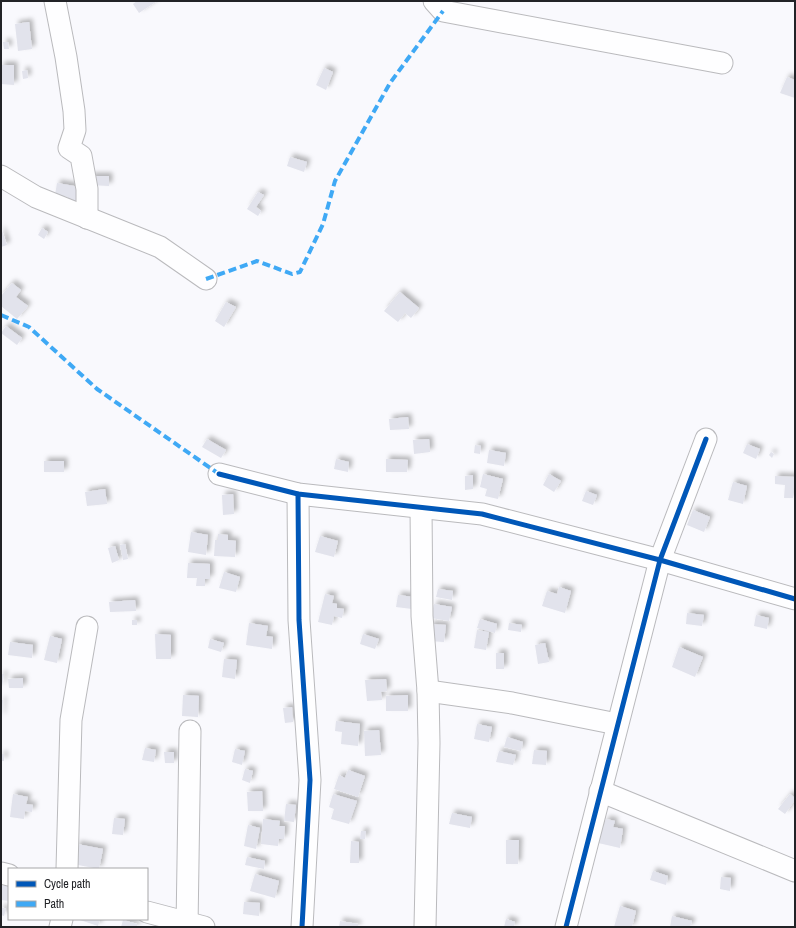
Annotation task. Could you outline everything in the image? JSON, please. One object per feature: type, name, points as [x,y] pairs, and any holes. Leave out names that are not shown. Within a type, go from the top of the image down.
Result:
[{"type":"street","points":[[55,1],[66,57],[74,111],[75,130],[69,148],[82,156],[87,189],[87,218]]},
{"type":"street","points":[[434,1],[443,11],[722,63]]},
{"type":"street","points":[[1,176],[36,197],[160,247],[206,279]]},
{"type":"street","points":[[567,927],[600,791],[660,560],[706,439]]},
{"type":"street","points":[[219,474],[298,494],[482,514],[660,560],[795,599]]},
{"type":"street","points":[[298,494],[299,620],[310,780],[302,927]]},
{"type":"street","points":[[421,508],[422,616],[428,691],[429,743],[425,927]]},
{"type":"street","points":[[67,868],[71,720],[87,627]]},
{"type":"street","points":[[428,691],[512,703],[617,724]]},
{"type":"street","points":[[148,912],[193,925],[190,731]]},
{"type":"street","points":[[600,791],[795,871]]},
{"type":"building","points":[[137,1],[157,1],[139,13],[133,4]]},
{"type":"building","points":[[29,22],[32,49],[18,51],[15,24]]},
{"type":"building","points":[[3,42],[8,42],[9,49],[4,49]]},
{"type":"building","points":[[1,65],[14,65],[14,85],[1,84]]},
{"type":"building","points":[[324,68],[333,72],[326,90],[316,85]]},
{"type":"building","points":[[27,70],[28,78],[23,79],[22,71]]},
{"type":"building","points":[[787,77],[795,80],[795,98],[780,93]]},
{"type":"building","points":[[290,157],[307,162],[304,172],[287,166]]},
{"type":"building","points":[[90,176],[109,176],[109,186],[90,185]]},
{"type":"building","points":[[57,183],[80,187],[77,205],[67,203],[68,197],[55,195]]},
{"type":"building","points":[[258,192],[264,195],[256,207],[261,211],[258,216],[247,209]]},
{"type":"building","points":[[1,228],[7,245],[1,247]]},
{"type":"building","points":[[42,228],[48,232],[44,239],[38,235]]},
{"type":"building","points":[[12,283],[21,290],[16,297],[28,306],[17,319],[1,306],[1,296]]},
{"type":"building","points":[[400,292],[419,308],[411,318],[405,313],[398,322],[384,311]]},
{"type":"building","points":[[226,302],[236,307],[224,327],[215,321]]},
{"type":"building","points":[[6,326],[22,338],[17,345],[1,333]]},
{"type":"building","points":[[408,417],[409,429],[390,430],[389,419]]},
{"type":"building","points":[[207,439],[226,450],[221,458],[202,447]]},
{"type":"building","points":[[429,439],[430,452],[414,454],[413,440]]},
{"type":"building","points":[[747,444],[760,449],[756,459],[743,453]]},
{"type":"building","points":[[475,445],[481,446],[480,454],[474,453]]},
{"type":"building","points":[[489,450],[506,453],[504,466],[487,463]]},
{"type":"building","points":[[771,452],[774,454],[772,458],[769,455]]},
{"type":"building","points":[[336,459],[349,462],[348,472],[334,469]]},
{"type":"building","points":[[386,459],[408,460],[407,472],[386,472]]},
{"type":"building","points":[[44,461],[64,461],[64,472],[44,472]]},
{"type":"building","points":[[483,474],[503,479],[498,499],[485,496],[487,489],[480,487]]},
{"type":"building","points":[[549,474],[561,481],[554,492],[543,485]]},
{"type":"building","points":[[473,475],[473,489],[465,490],[465,476]]},
{"type":"building","points":[[775,476],[795,477],[793,498],[784,498],[785,485],[775,484]]},
{"type":"building","points":[[733,482],[747,486],[743,504],[728,500]]},
{"type":"building","points":[[105,489],[107,504],[87,506],[85,492]]},
{"type":"building","points":[[586,491],[597,495],[593,505],[582,501]]},
{"type":"building","points":[[233,494],[234,514],[223,515],[222,495]]},
{"type":"building","points":[[693,510],[710,517],[704,532],[687,525]]},
{"type":"building","points":[[191,532],[208,535],[206,555],[188,552]]},
{"type":"building","points":[[218,534],[228,535],[228,540],[236,541],[235,557],[214,556],[215,540],[218,540]]},
{"type":"building","points":[[320,536],[338,541],[334,557],[315,552]]},
{"type":"building","points":[[125,544],[128,559],[123,560],[120,545]]},
{"type":"building","points":[[115,546],[119,560],[112,563],[108,548]]},
{"type":"building","points":[[188,563],[210,564],[210,579],[205,579],[205,586],[196,586],[197,578],[187,578]]},
{"type":"building","points":[[224,572],[240,577],[236,592],[219,588]]},
{"type":"building","points":[[559,587],[571,591],[565,613],[542,606],[547,591],[557,594]]},
{"type":"building","points":[[438,589],[453,591],[452,600],[436,597]]},
{"type":"building","points":[[325,594],[334,596],[332,603],[337,604],[337,608],[344,609],[342,618],[334,616],[332,625],[318,622]]},
{"type":"building","points":[[398,595],[414,597],[412,609],[396,607]]},
{"type":"building","points":[[135,600],[136,611],[110,612],[109,602]]},
{"type":"building","points":[[434,604],[452,607],[449,621],[431,618]]},
{"type":"building","points":[[687,613],[704,615],[702,626],[686,624]]},
{"type":"building","points":[[756,615],[769,618],[767,629],[754,626]]},
{"type":"building","points":[[480,619],[497,624],[495,633],[477,628]]},
{"type":"building","points":[[132,620],[137,620],[137,625],[132,625]]},
{"type":"building","points":[[249,623],[268,626],[266,636],[273,637],[272,649],[246,645]]},
{"type":"building","points":[[509,623],[522,625],[521,632],[508,630]]},
{"type":"building","points":[[430,624],[446,625],[444,642],[429,641]]},
{"type":"building","points":[[477,630],[489,632],[486,650],[474,648]]},
{"type":"building","points":[[155,634],[171,635],[171,659],[156,659]]},
{"type":"building","points":[[363,634],[379,639],[375,649],[360,644]]},
{"type":"building","points":[[50,636],[62,639],[57,663],[44,660]]},
{"type":"building","points":[[210,639],[224,643],[221,652],[208,648]]},
{"type":"building","points":[[10,642],[33,645],[32,658],[8,655]]},
{"type":"building","points":[[545,643],[549,662],[538,664],[535,645]]},
{"type":"building","points":[[679,647],[703,657],[695,677],[672,667]]},
{"type":"building","points":[[496,653],[504,653],[504,669],[496,669]]},
{"type":"building","points":[[224,659],[237,660],[235,679],[222,677]]},
{"type":"building","points":[[1,674],[4,674],[2,687],[1,687]]},
{"type":"building","points":[[23,678],[23,688],[9,688],[8,679]]},
{"type":"building","points":[[386,679],[387,691],[381,692],[382,700],[367,701],[365,680]]},
{"type":"building","points":[[183,695],[199,696],[198,717],[182,716]]},
{"type":"building","points":[[408,695],[408,711],[386,711],[386,696]]},
{"type":"building","points":[[1,700],[3,700],[2,717],[1,717]]},
{"type":"building","points":[[292,707],[293,722],[285,723],[283,708]]},
{"type":"building","points":[[336,721],[360,724],[358,746],[341,744],[342,732],[335,731]]},
{"type":"building","points":[[477,724],[492,727],[489,742],[474,739]]},
{"type":"building","points":[[379,730],[381,755],[365,756],[364,731]]},
{"type":"building","points":[[507,737],[523,742],[521,751],[504,747]]},
{"type":"building","points":[[145,748],[156,750],[154,762],[142,760]]},
{"type":"building","points":[[235,749],[245,751],[242,765],[232,762]]},
{"type":"building","points":[[534,750],[547,751],[546,765],[532,764]]},
{"type":"building","points":[[499,751],[516,755],[513,765],[496,762]]},
{"type":"building","points":[[164,752],[174,752],[174,763],[165,763]]},
{"type":"building","points":[[1,754],[4,754],[4,761],[1,761]]},
{"type":"building","points":[[245,769],[253,771],[250,783],[242,780]]},
{"type":"building","points":[[348,770],[365,776],[358,797],[334,789],[339,775],[345,778]]},
{"type":"building","points":[[262,791],[263,811],[248,811],[247,792]]},
{"type":"building","points":[[13,794],[28,797],[26,804],[33,805],[32,812],[25,811],[24,819],[10,817]]},
{"type":"building","points":[[333,794],[357,801],[349,824],[331,819],[334,809],[329,807]]},
{"type":"building","points":[[790,794],[795,798],[795,800],[785,814],[778,809]]},
{"type":"building","points":[[286,804],[296,805],[294,822],[284,821]]},
{"type":"building","points":[[452,813],[472,817],[470,828],[449,824]]},
{"type":"building","points":[[114,818],[125,819],[123,835],[112,834]]},
{"type":"building","points":[[263,819],[280,821],[279,826],[285,826],[284,839],[279,839],[278,846],[261,844]]},
{"type":"building","points":[[606,819],[615,821],[613,827],[623,829],[620,848],[594,842],[598,824],[604,825]]},
{"type":"building","points":[[248,825],[260,828],[256,849],[244,846]]},
{"type":"building","points":[[361,831],[366,831],[365,839],[360,839]]},
{"type":"building","points":[[506,840],[519,840],[518,864],[506,864]]},
{"type":"building","points":[[351,841],[359,842],[359,863],[350,863]]},
{"type":"building","points":[[77,844],[103,849],[99,868],[73,864]]},
{"type":"building","points":[[247,857],[265,861],[264,869],[245,865]]},
{"type":"building","points":[[653,871],[668,876],[666,885],[650,880]]},
{"type":"building","points":[[255,874],[279,881],[275,898],[250,891]]},
{"type":"building","points":[[721,877],[731,878],[730,891],[720,889]]},
{"type":"building","points":[[1,885],[8,887],[8,901],[1,900]]},
{"type":"building","points":[[244,902],[260,903],[259,916],[243,914]]},
{"type":"building","points":[[620,906],[636,911],[632,927],[614,927]]},
{"type":"building","points":[[1,907],[6,909],[4,916],[1,915]]},
{"type":"building","points":[[672,916],[692,921],[690,927],[670,927]]},
{"type":"building","points":[[506,919],[515,922],[514,927],[504,927]]},
{"type":"building","points":[[80,920],[100,920],[98,926]]},
{"type":"building","points":[[123,920],[137,924],[137,927],[121,927]]},
{"type":"building","points":[[340,921],[358,924],[358,927],[339,927]]},
{"type":"marked path","points":[[206,279],[257,261],[292,274],[300,272],[323,224],[335,181],[390,83],[443,11]]},
{"type":"marked path","points":[[1,315],[29,327],[97,389],[219,474]]},
{"type":"cycle path","points":[[566,927],[660,560],[706,439]]},
{"type":"cycle path","points":[[219,474],[298,494],[482,514],[660,560],[795,599]]},
{"type":"cycle path","points":[[298,494],[299,620],[310,780],[302,927]]}]
